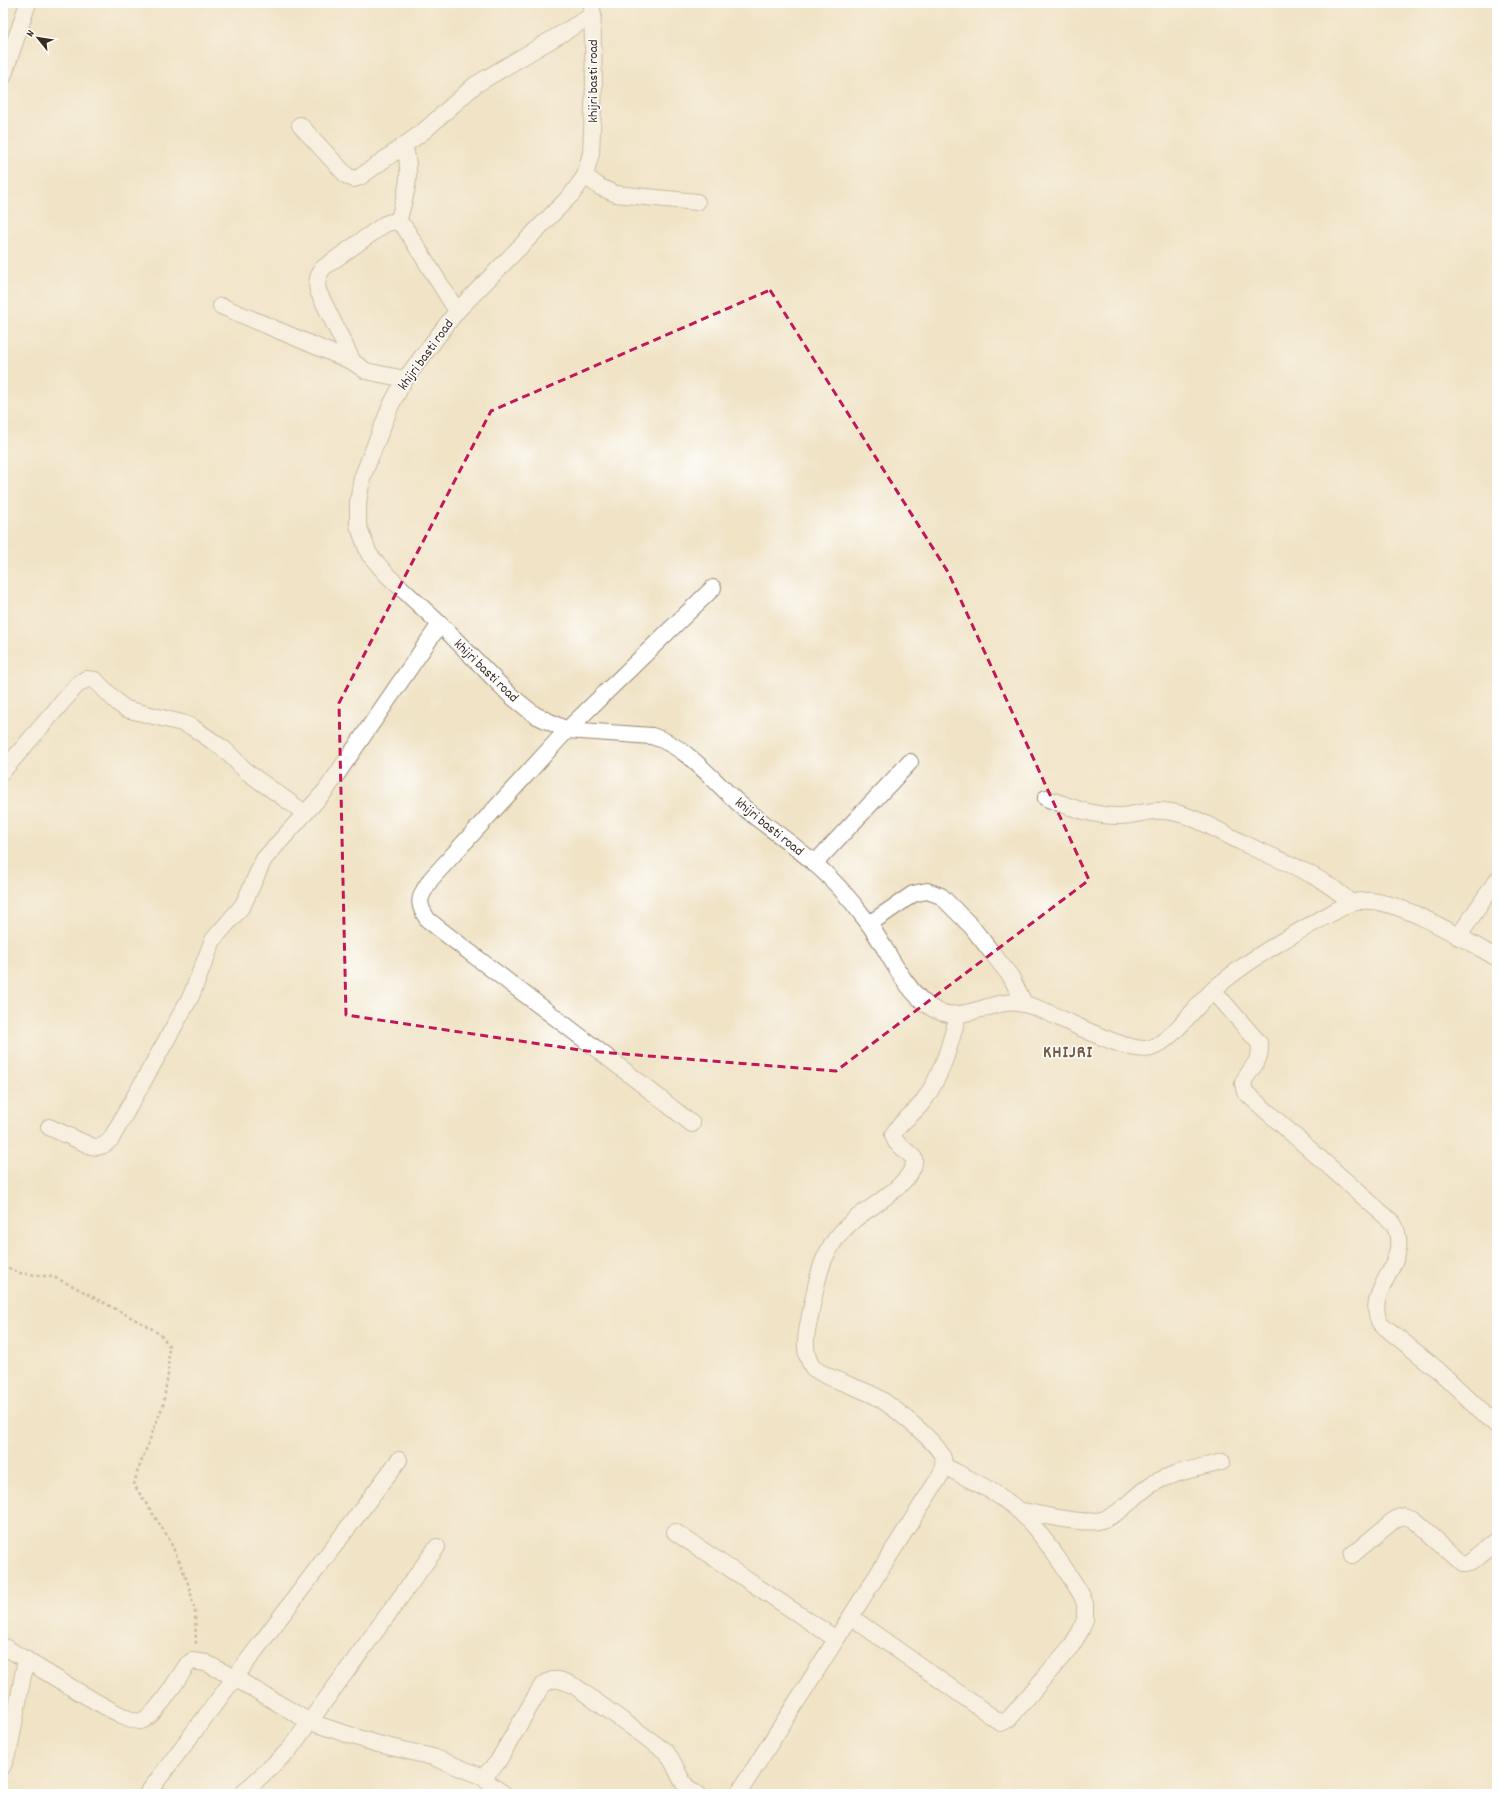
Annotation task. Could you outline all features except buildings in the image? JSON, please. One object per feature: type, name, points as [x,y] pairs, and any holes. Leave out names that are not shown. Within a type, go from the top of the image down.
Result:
[{"type":"street","points":[[3,77],[28,3]]},
{"type":"street","points":[[300,125],[347,176],[354,179],[360,177],[424,131],[475,85],[592,9]]},
{"type":"street","name":"khijri basti road","points":[[592,9],[594,85],[591,153],[585,176],[572,194],[457,311],[405,378],[391,405],[362,478],[358,503],[358,525],[369,554],[387,575],[440,624],[510,695],[535,715],[567,730],[638,734],[662,739],[683,752],[711,775],[742,805],[815,863],[849,898],[869,924],[916,994],[929,1006],[938,1011],[958,1015],[1006,1002],[1024,1003],[1048,1012],[1100,1036],[1136,1048],[1145,1049],[1158,1045],[1174,1031],[1213,990]]},
{"type":"street","points":[[398,222],[405,198],[409,170],[404,145]]},
{"type":"street","points":[[585,176],[600,187],[616,194],[697,202]]},
{"type":"street","points":[[353,362],[318,291],[316,283],[318,275],[323,268],[385,224],[392,221],[398,222],[405,228],[457,311]]},
{"type":"street","points":[[221,306],[353,362],[366,371],[405,378]]},
{"type":"street","points":[[692,1124],[631,1074],[510,984],[428,920],[420,909],[421,894],[432,879],[567,730],[714,588]]},
{"type":"street","points":[[49,1127],[98,1148],[105,1145],[111,1139],[191,996],[214,940],[243,905],[264,859],[326,790],[440,624]]},
{"type":"street","points":[[3,771],[77,685],[86,679],[95,680],[126,709],[182,723],[192,727],[224,749],[247,772],[305,812]]},
{"type":"street","points":[[815,863],[910,762]]},
{"type":"street","points":[[1046,798],[1091,813],[1119,816],[1163,810],[1173,812],[1193,819],[1303,870],[1333,887],[1351,903]]},
{"type":"street","points":[[1458,937],[1497,880]]},
{"type":"street","points":[[869,924],[913,894],[927,891],[941,896],[971,926],[1011,976],[1024,1003]]},
{"type":"street","points":[[1497,958],[1425,919],[1393,906],[1374,901],[1362,900],[1351,903],[1317,921],[1239,969],[1213,990],[1259,1043],[1261,1050],[1259,1058],[1243,1083],[1245,1092],[1393,1223],[1398,1232],[1400,1242],[1398,1254],[1379,1294],[1377,1314],[1380,1324],[1438,1370],[1497,1426]]},
{"type":"street","points":[[738,1794],[940,1476],[944,1466],[944,1459],[936,1446],[903,1416],[883,1400],[813,1368],[808,1361],[805,1350],[806,1335],[818,1273],[834,1241],[854,1220],[898,1188],[914,1165],[914,1158],[896,1142],[893,1135],[897,1127],[918,1107],[930,1090],[951,1042],[958,1015]]},
{"type":"street","points":[[147,1794],[399,1460]]},
{"type":"street","points":[[1018,1510],[1080,1521],[1102,1520],[1118,1511],[1152,1484],[1164,1478],[1222,1462]]},
{"type":"street","points":[[851,1616],[1001,1723],[1005,1722],[1072,1645],[1081,1630],[1085,1619],[1085,1604],[1077,1587],[1033,1527],[1018,1510],[986,1488],[944,1466]]},
{"type":"street","points":[[1352,1555],[1394,1519],[1403,1516],[1414,1519],[1462,1562],[1470,1563],[1497,1540]]},
{"type":"street","points":[[675,1532],[836,1639]]},
{"type":"street","points":[[242,1794],[289,1750],[436,1547]]},
{"type":"street","points":[[3,1646],[106,1707],[134,1721],[138,1721],[152,1714],[187,1665],[192,1661],[197,1660],[235,1678],[310,1722],[374,1743],[433,1757],[483,1777],[504,1794]]},
{"type":"street","points":[[3,1766],[10,1745],[26,1659]]},
{"type":"street","points":[[483,1777],[496,1763],[541,1687],[548,1681],[555,1679],[564,1681],[576,1688],[665,1751],[674,1762],[684,1784],[697,1794]]},
{"type":"path","points":[[3,1265],[19,1273],[53,1277],[71,1285],[151,1328],[163,1337],[169,1346],[168,1374],[163,1405],[139,1466],[134,1485],[168,1537],[189,1586],[195,1611],[197,1660]]},
{"type":"highlighted area","points":[[770,290],[948,572],[1089,880],[836,1071],[587,1051],[346,1015],[339,703],[491,411]]},
{"type":"district","name":"KHIJRI","points":[[1068,1051]]}]
